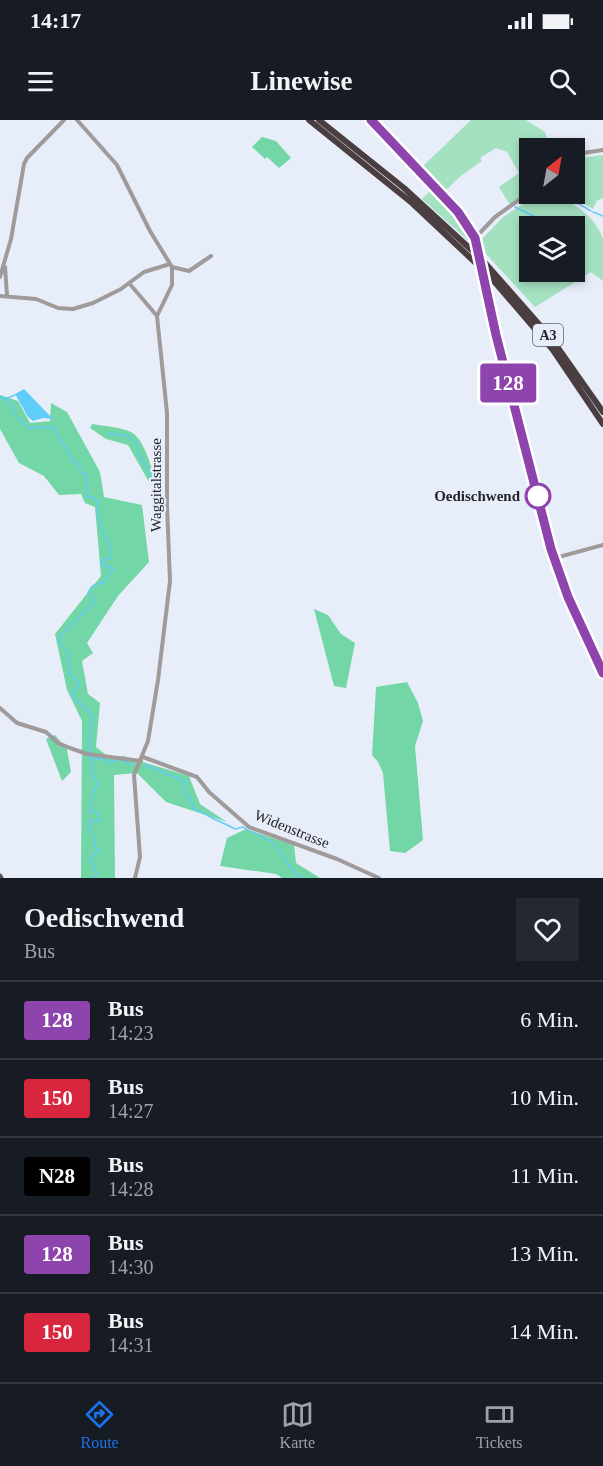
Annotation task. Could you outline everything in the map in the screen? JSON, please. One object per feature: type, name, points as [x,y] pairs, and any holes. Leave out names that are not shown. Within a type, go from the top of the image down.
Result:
[{"type":"highway","name":"A3","points":[[309,120],[412,202],[482,264],[550,338],[603,412]]},
{"type":"highway","name":"A3","points":[[319,120],[404,188],[477,255],[487,273],[553,350],[603,424]]},
{"type":"main road","points":[[371,120],[458,212],[475,238],[496,335],[554,558],[568,597],[603,673]]},
{"type":"street","points":[[0,278],[25,161],[64,120]]},
{"type":"street","points":[[77,120],[117,165],[150,231],[171,266],[172,285],[157,316],[129,283]]},
{"type":"street","points":[[585,153],[603,150]]},
{"type":"street","points":[[475,238],[495,218],[519,200]]},
{"type":"street","points":[[0,296],[36,299],[58,308],[73,309],[93,303],[144,272],[171,266],[189,271],[211,256]]},
{"type":"street","points":[[4,263],[8,295]]},
{"type":"street","name":"Waggitalstrasse","points":[[135,878],[141,858],[134,775],[148,741],[170,581],[166,505],[167,413],[157,316]]},
{"type":"street","points":[[554,558],[603,545]]},
{"type":"street","name":"Widenstrasse","points":[[0,708],[17,723],[46,732],[58,743],[89,754],[142,759],[197,777],[208,792],[249,827],[379,878]]},
{"type":"green space","points":[[471,120],[526,120],[545,132],[547,138],[519,138],[519,173],[507,152],[496,148],[480,158],[482,161],[444,192],[420,169]]},
{"type":"green space","points":[[262,137],[276,141],[291,158],[279,168],[267,157],[265,159],[252,147]]},
{"type":"green space","points":[[603,155],[603,198],[597,201],[593,209],[585,204],[585,157]]},
{"type":"green space","points":[[519,173],[519,198],[510,205],[499,187]]},
{"type":"green space","points":[[432,189],[462,222],[473,245],[422,199]]},
{"type":"green space","points":[[522,204],[572,204],[593,221],[603,239],[603,281],[591,272],[585,276],[585,216],[519,216],[519,282],[575,282],[535,307],[486,254],[482,239],[502,218]]},
{"type":"green space","points":[[0,395],[18,401],[30,423],[50,421],[51,403],[67,412],[100,472],[104,497],[142,505],[149,562],[118,596],[87,643],[93,653],[82,661],[88,694],[100,703],[96,747],[110,758],[123,756],[189,776],[200,804],[227,822],[166,802],[137,773],[114,775],[115,878],[81,878],[82,721],[67,690],[55,634],[101,576],[95,507],[85,503],[81,494],[59,495],[44,476],[19,463],[0,429]]},
{"type":"green space","points":[[92,424],[122,429],[136,435],[147,455],[156,484],[149,482],[128,445],[106,439],[90,428]]},
{"type":"green space","points":[[314,609],[328,615],[341,634],[355,643],[346,688],[334,686]]},
{"type":"green space","points":[[407,682],[418,703],[423,721],[415,746],[423,840],[405,853],[390,851],[383,773],[372,755],[376,687]]},
{"type":"green space","points":[[55,735],[67,749],[71,772],[62,781],[46,739]]},
{"type":"green space","points":[[246,829],[294,845],[296,863],[320,878],[282,878],[276,874],[220,866],[227,838]]},
{"type":"water","points":[[24,389],[53,419],[43,418],[33,421],[28,417],[15,394]]},
{"type":"waterway","points":[[579,204],[591,211]]},
{"type":"waterway","points":[[515,207],[533,216]]},
{"type":"waterway","points":[[593,212],[603,216]]},
{"type":"waterway","points":[[5,399],[15,395]]},
{"type":"waterway","points":[[0,396],[13,406],[15,416],[29,428],[53,427],[74,462],[80,465],[80,472],[86,474],[87,496],[96,499],[97,513],[104,535],[110,543],[110,559],[100,563],[113,569],[112,571],[103,583],[90,588],[88,593],[93,597],[94,602],[59,638],[60,643],[68,651],[69,675],[79,682],[79,687],[72,692],[74,698],[93,715],[89,752],[93,763],[92,772],[98,784],[93,792],[90,811],[97,812],[99,821],[91,821],[88,825],[95,841],[94,846],[99,851],[91,857],[97,874],[94,878]]},
{"type":"waterway","points":[[108,434],[126,435],[136,442],[138,453],[150,475],[155,497]]},
{"type":"waterway","points":[[91,758],[103,759],[110,763],[118,759],[132,765]]},
{"type":"waterway","points":[[145,765],[185,781],[183,791],[191,799],[193,809],[235,829],[243,827],[273,843],[293,871],[301,878]]},
{"type":"bus line","name":"128","points":[[371,120],[458,212],[475,238],[496,335],[551,549],[568,597],[603,673]]},
{"type":"place","name":"Oedischwend","points":[[538,496]]}]
